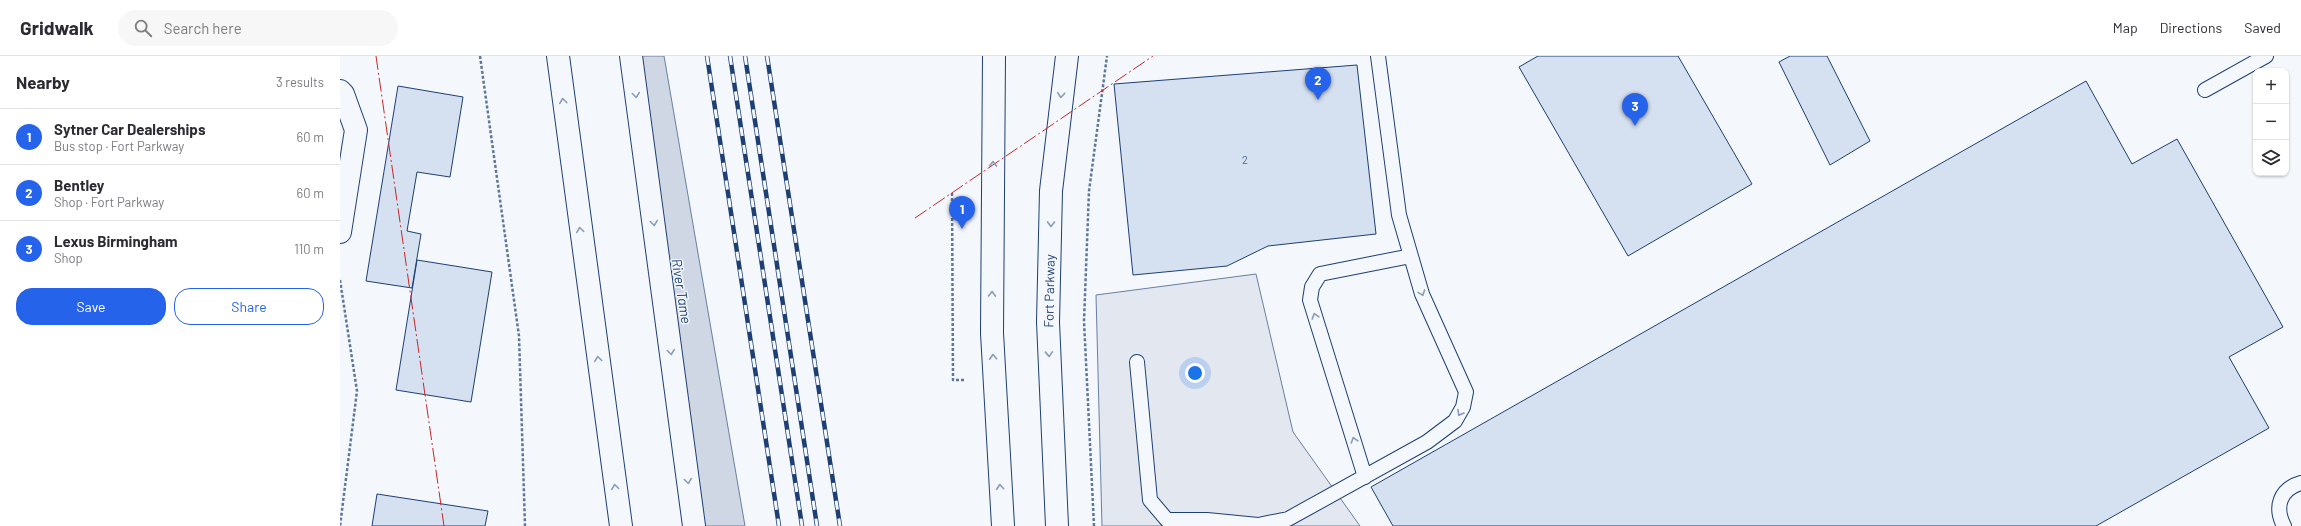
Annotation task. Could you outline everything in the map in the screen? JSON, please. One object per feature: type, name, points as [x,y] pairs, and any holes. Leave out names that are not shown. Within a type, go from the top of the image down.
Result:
[{"type":"main road","points":[[558,56],[620,526]]},
{"type":"main road","points":[[631,56],[694,526]]},
{"type":"main road","points":[[994,56],[992,333],[1003,526]]},
{"type":"main road","name":"Fort Parkway","points":[[1056,526],[1048,330],[1051,191],[1067,56]]},
{"type":"main road","points":[[340,91],[343,94],[356,130],[340,232]]},
{"type":"lane","points":[[1137,362],[1150,500],[1168,520],[1207,520],[1258,526],[1290,522],[1384,464],[1427,442],[1455,422],[1463,407],[1466,392],[1422,294],[1400,215],[1378,56]]},
{"type":"lane","points":[[2205,90],[2266,56]]},
{"type":"lane","points":[[1365,477],[1310,300],[1312,287],[1320,274],[1411,256]]},
{"type":"lane","points":[[1052,454],[1065,526]]},
{"type":"lane","points":[[2284,526],[2278,516],[2278,505],[2282,495],[2287,490],[2301,483]]},
{"type":"path","points":[[480,56],[518,336],[525,526]]},
{"type":"path","points":[[1094,526],[1084,322],[1089,191],[1107,56]]},
{"type":"path","points":[[340,280],[357,391],[340,526]]},
{"type":"shaded area","points":[[1256,274],[1293,432],[1360,526],[1102,526],[1096,295]]},
{"type":"water","name":"River Tame","points":[[623,56],[664,56],[745,526],[704,526]]},
{"type":"building","points":[[1538,56],[1678,56],[1752,184],[1628,256],[1519,67]]},
{"type":"building","points":[[1790,56],[1827,56],[1870,141],[1830,165],[1779,62]]},
{"type":"building","points":[[1357,65],[1376,234],[1268,246],[1227,266],[1133,275],[1114,84]]},
{"type":"building","points":[[2086,81],[2132,164],[2177,139],[2283,327],[2229,357],[2269,428],[2096,526],[1393,526],[1371,487]]},
{"type":"building","points":[[398,86],[463,97],[450,177],[417,172],[407,231],[421,234],[412,288],[366,281]]},
{"type":"building","points":[[417,260],[492,272],[471,402],[396,390]]},
{"type":"building","points":[[377,494],[488,511],[485,526],[372,526]]},
{"type":"railway","points":[[707,56],[779,526]]},
{"type":"railway","points":[[730,56],[802,526]]},
{"type":"railway","points":[[745,56],[817,526]]},
{"type":"railway","points":[[767,56],[840,526]]},
{"type":"power","points":[[376,56],[444,526]]},
{"type":"power","points":[[915,218],[1153,56]]},
{"type":"place","name":"Bentley","points":[[1318,100]]},
{"type":"place","name":"Lexus Birmingham","points":[[1635,126]]},
{"type":"place","name":"Sytner Car Dealerships","points":[[962,229]]}]
